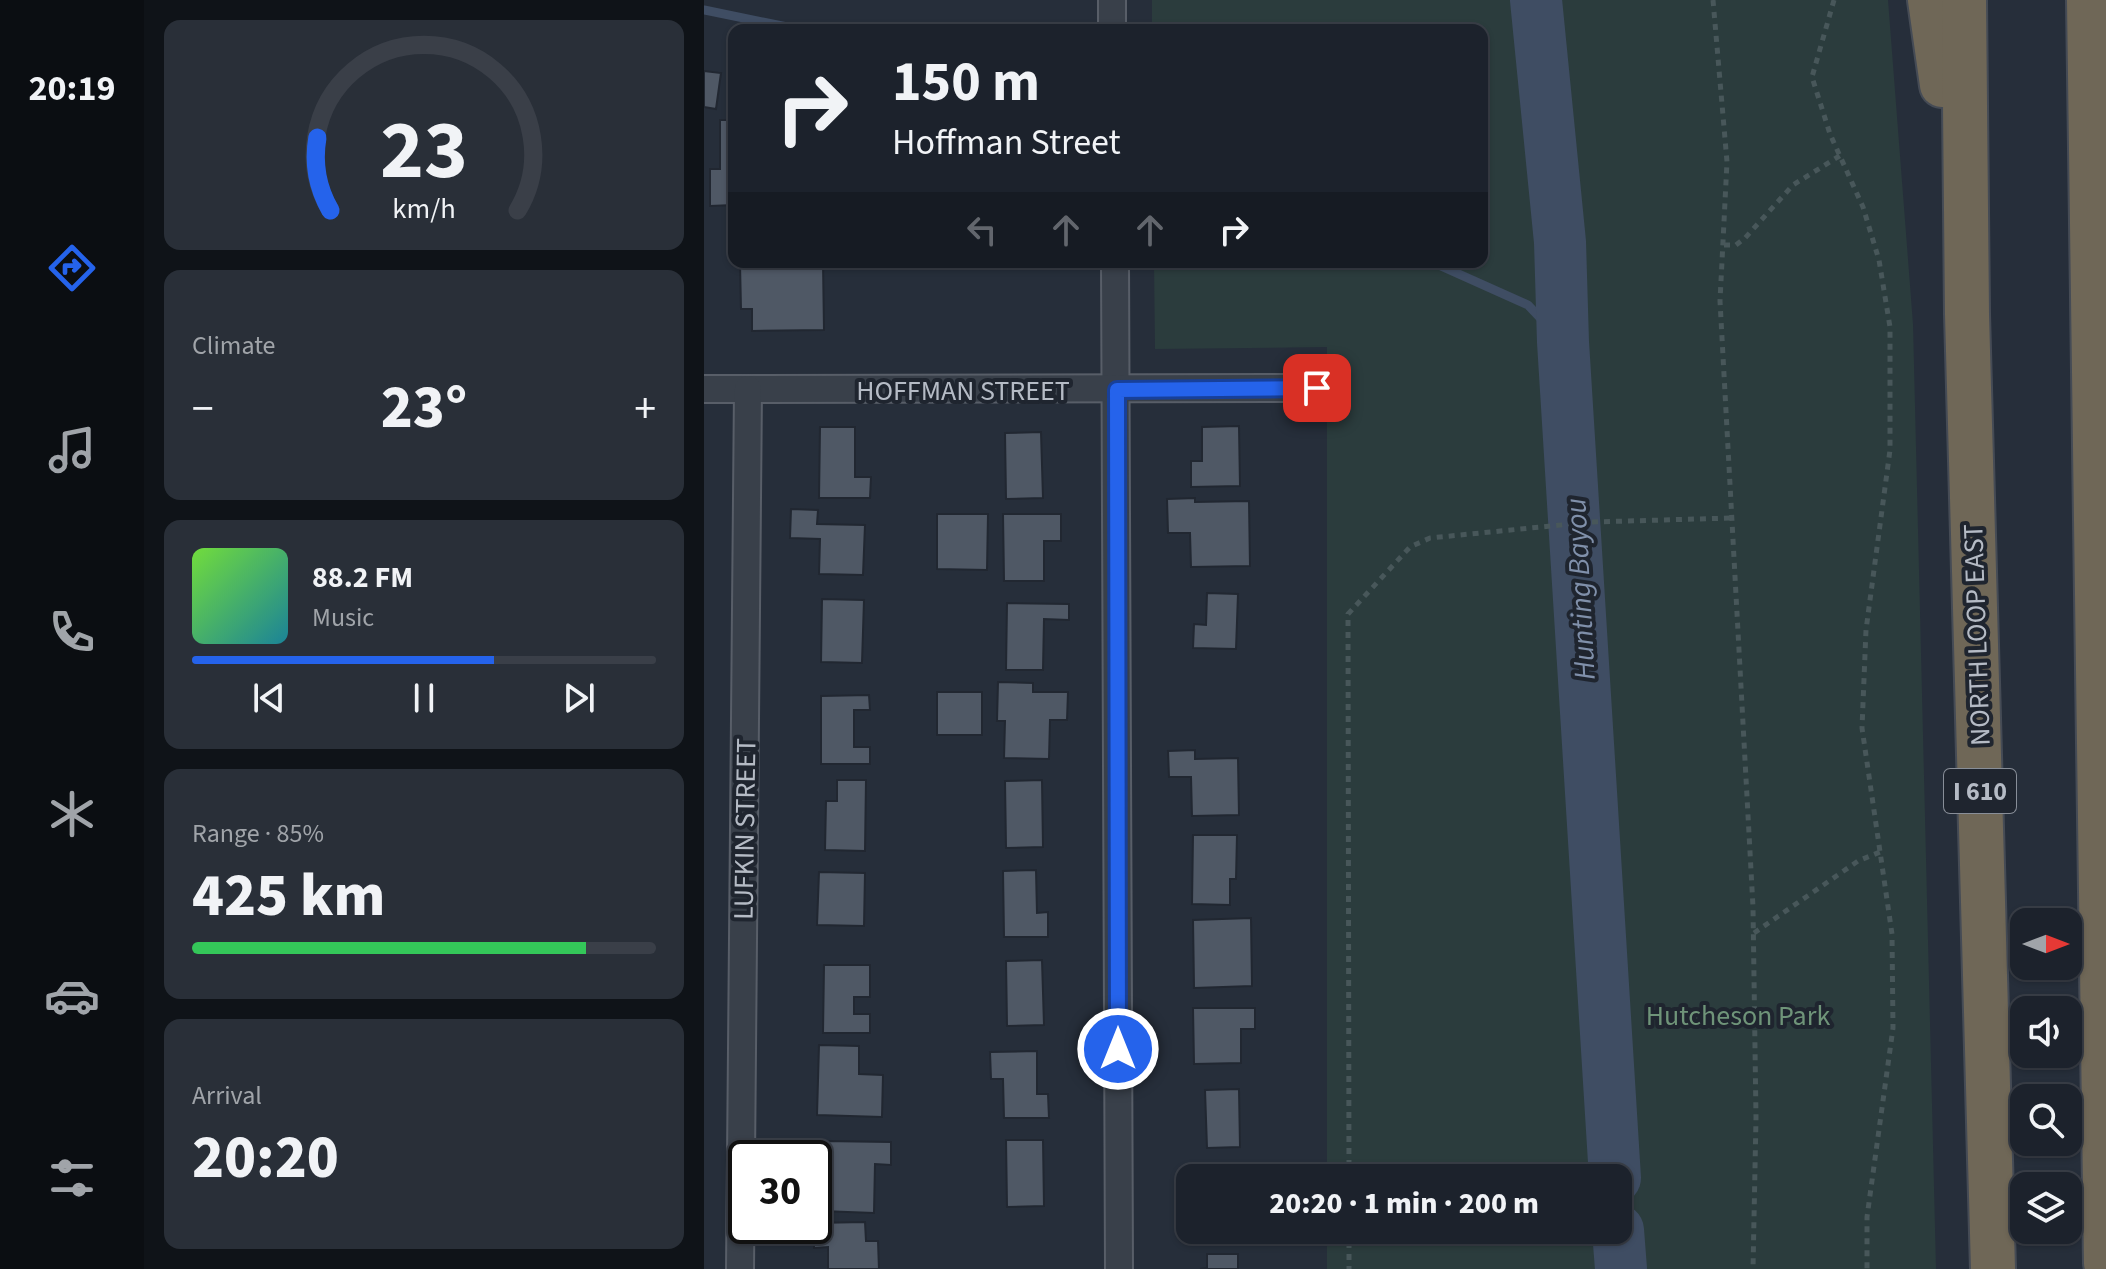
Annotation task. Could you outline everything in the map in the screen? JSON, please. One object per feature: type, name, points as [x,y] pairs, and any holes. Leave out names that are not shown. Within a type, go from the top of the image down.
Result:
[{"type":"highway","points":[[1930,0],[1967,314]]},
{"type":"highway","name":"NORTH LOOP EAST","points":[[1964,0],[1967,314],[1993,1269]]},
{"type":"highway","points":[[2089,0],[2106,1263]]},
{"type":"highway","points":[[2096,506],[2106,395]]},
{"type":"street","points":[[1112,0],[1112,24]]},
{"type":"street","points":[[1115,268],[1119,1269]]},
{"type":"street","name":"HOFFMAN STREET","points":[[704,389],[1317,388]]},
{"type":"street","name":"LUFKIN STREET","points":[[740,1269],[748,389]]},
{"type":"path","points":[[1713,0],[1727,162],[1720,301],[1734,518],[1753,933],[1756,1118],[1753,1269]]},
{"type":"path","points":[[1834,0],[1812,77],[1817,101],[1863,207],[1879,260],[1890,327],[1890,450],[1862,691],[1862,728],[1892,934],[1893,1028],[1867,1217],[1867,1269]]},
{"type":"path","points":[[1724,245],[1736,245],[1793,185],[1841,155]]},
{"type":"path","points":[[1349,1164],[1348,614],[1410,547],[1430,538],[1591,522],[1734,518]]},
{"type":"path","points":[[1753,933],[1858,861],[1880,852]]},
{"type":"path","points":[[1349,1244],[1349,1269]]},
{"type":"green space","name":"Hutcheson Park","points":[[1152,0],[1888,0],[1913,324],[1936,1269],[1327,1269],[1327,1244],[1632,1244],[1632,1164],[1327,1164],[1327,347],[1155,349],[1154,268],[1488,268],[1488,24],[1152,24]]},
{"type":"building","points":[[704,71],[721,73],[716,109],[704,107]]},
{"type":"building","points":[[720,120],[728,120],[728,205],[710,206],[710,169],[720,169]]},
{"type":"building","points":[[740,268],[823,268],[824,330],[752,331],[752,309],[741,309]]},
{"type":"building","points":[[1239,426],[1240,486],[1191,487],[1191,461],[1202,461],[1202,427]]},
{"type":"building","points":[[820,427],[855,427],[855,477],[871,477],[870,498],[819,498]]},
{"type":"building","points":[[1041,432],[1043,498],[1006,499],[1005,433]]},
{"type":"building","points":[[1195,498],[1195,502],[1249,501],[1250,566],[1191,567],[1190,533],[1168,533],[1167,499]]},
{"type":"building","points":[[791,509],[818,510],[817,524],[865,525],[863,575],[819,574],[820,539],[790,538]]},
{"type":"building","points":[[937,514],[988,514],[987,570],[937,569]]},
{"type":"building","points":[[1003,514],[1061,514],[1061,541],[1044,541],[1044,581],[1004,581]]},
{"type":"building","points":[[1207,593],[1238,594],[1236,649],[1193,648],[1194,624],[1206,625]]},
{"type":"building","points":[[822,599],[864,600],[862,663],[821,662]]},
{"type":"building","points":[[1007,603],[1069,604],[1069,620],[1044,619],[1043,670],[1006,670]]},
{"type":"building","points":[[998,682],[1033,683],[1033,692],[1068,692],[1067,720],[1050,720],[1049,759],[1004,758],[1005,721],[997,721]]},
{"type":"building","points":[[937,692],[982,692],[982,735],[937,735]]},
{"type":"building","points":[[869,695],[870,710],[854,710],[854,747],[870,747],[870,764],[821,764],[821,696]]},
{"type":"building","points":[[1195,750],[1195,759],[1238,758],[1239,815],[1192,816],[1191,777],[1169,777],[1168,751]]},
{"type":"building","points":[[837,780],[866,780],[865,851],[825,850],[826,801],[837,801]]},
{"type":"building","points":[[1042,780],[1043,847],[1006,848],[1005,781]]},
{"type":"building","points":[[1193,835],[1237,835],[1236,879],[1230,879],[1230,905],[1192,904]]},
{"type":"building","points":[[1036,870],[1037,913],[1048,912],[1048,937],[1004,937],[1003,871]]},
{"type":"building","points":[[819,872],[865,873],[864,926],[817,925]]},
{"type":"building","points":[[1251,918],[1252,986],[1194,988],[1193,920]]},
{"type":"building","points":[[1042,960],[1044,1025],[1007,1026],[1006,961]]},
{"type":"building","points":[[824,965],[870,965],[870,997],[854,997],[854,1014],[870,1014],[870,1033],[823,1033]]},
{"type":"building","points":[[1193,1008],[1255,1008],[1255,1029],[1241,1029],[1241,1063],[1194,1064]]},
{"type":"building","points":[[819,1045],[859,1046],[859,1074],[883,1075],[882,1117],[817,1115]]},
{"type":"building","points":[[1037,1051],[1037,1094],[1048,1094],[1049,1118],[1004,1118],[1003,1079],[991,1079],[990,1052]]},
{"type":"building","points":[[1239,1089],[1240,1147],[1207,1148],[1205,1090]]},
{"type":"building","points":[[1006,1140],[1043,1140],[1044,1206],[1007,1207]]},
{"type":"building","points":[[832,1141],[891,1142],[891,1165],[875,1164],[874,1213],[832,1211]]},
{"type":"building","points":[[865,1222],[866,1241],[878,1241],[879,1269],[828,1269],[828,1247],[814,1248],[814,1244],[832,1244],[832,1223]]},
{"type":"building","points":[[1207,1254],[1238,1254],[1238,1269],[1200,1269],[1207,1268]]},
{"type":"waterway","name":"Hunting Bayou","points":[[1536,0],[1560,242],[1563,342],[1614,1164]]},
{"type":"waterway","points":[[704,10],[773,24]]},
{"type":"waterway","points":[[1445,268],[1528,305],[1563,342]]},
{"type":"waterway","name":"Hunting Bayou","points":[[1619,1244],[1621,1269]]},
{"type":"route","points":[[1118,1049],[1117,390],[1317,388]]}]
